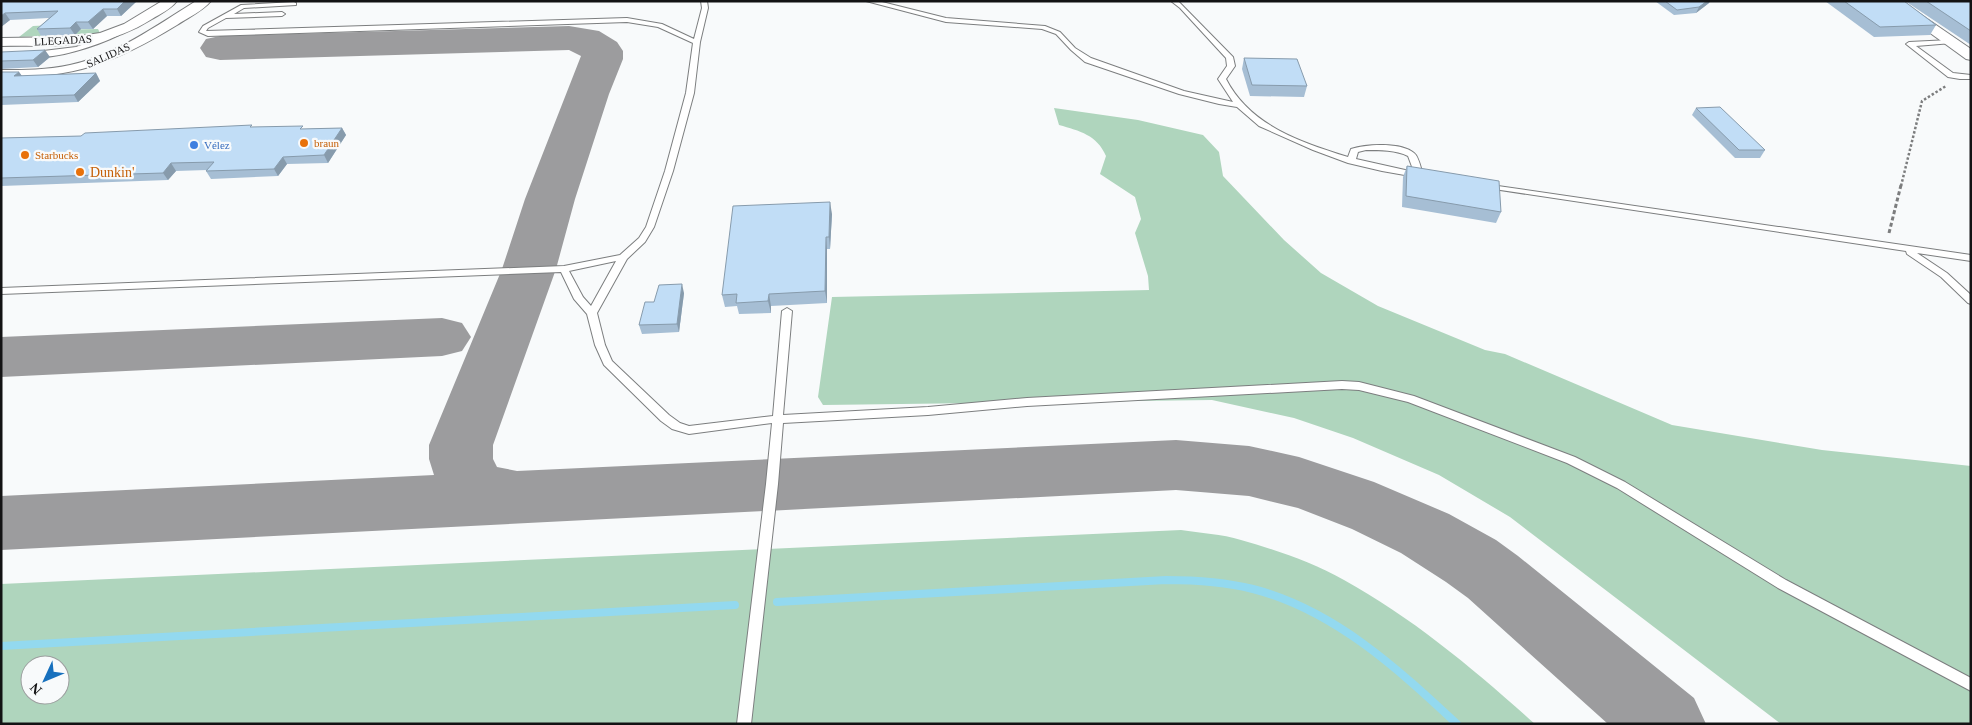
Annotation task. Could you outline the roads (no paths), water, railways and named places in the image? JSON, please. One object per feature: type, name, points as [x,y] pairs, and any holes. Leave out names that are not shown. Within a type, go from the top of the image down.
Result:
[{"type":"street","name":"LLEGADAS","points":[[1,42],[87,40],[124,30],[172,1]]},
{"type":"street","name":"SALIDAS","points":[[1,74],[54,72],[96,63],[120,52],[205,1]]},
{"type":"street","points":[[1892,1],[1971,56]]},
{"type":"lane","points":[[592,313],[623,257],[642,240],[650,226],[670,171],[690,93],[705,8],[704,1]]},
{"type":"lane","points":[[869,1],[946,20],[1043,27],[1058,34],[1073,49],[1088,60],[1196,96],[1238,105]]},
{"type":"lane","points":[[1174,1],[1182,7],[1229,57],[1231,66],[1222,79],[1238,105],[1251,118],[1294,140],[1351,161],[1428,177]]},
{"type":"lane","points":[[294,4],[247,5],[223,16],[205,27],[202,32],[208,34],[627,20],[660,26],[698,42]]},
{"type":"lane","points":[[223,16],[282,14]]},
{"type":"lane","name":"LLEGADAS","points":[[28,54],[75,50],[99,42],[124,30]]},
{"type":"lane","points":[[1950,42],[1909,44],[1951,75],[1971,77]]},
{"type":"lane","points":[[1351,161],[1354,152],[1362,148],[1402,150],[1412,154],[1419,175]]},
{"type":"lane","points":[[1476,184],[1885,247],[1971,258]]},
{"type":"lane","points":[[1907,250],[1944,275],[1971,302]]},
{"type":"lane","points":[[1,291],[564,269],[623,257]]},
{"type":"lane","points":[[564,269],[579,299],[592,313],[600,345],[608,362],[665,418],[676,426],[689,430],[777,419],[928,411],[1026,402],[1342,385],[1382,391],[1410,398],[1580,464],[1629,490],[1782,584],[1971,685]]},
{"type":"lane","points":[[744,724],[771,494],[787,311]]},
{"type":"waterway","points":[[777,602],[1166,580],[1232,585],[1253,589],[1283,599],[1311,611],[1337,626],[1387,662],[1457,724]]},
{"type":"waterway","points":[[1,646],[735,605]]},
{"type":"place","name":"braun","points":[[304,143]]},
{"type":"place","name":"Vélez","points":[[194,145]]},
{"type":"place","name":"Starbucks","points":[[25,155]]},
{"type":"place","name":"Dunkin'","points":[[80,172]]}]
